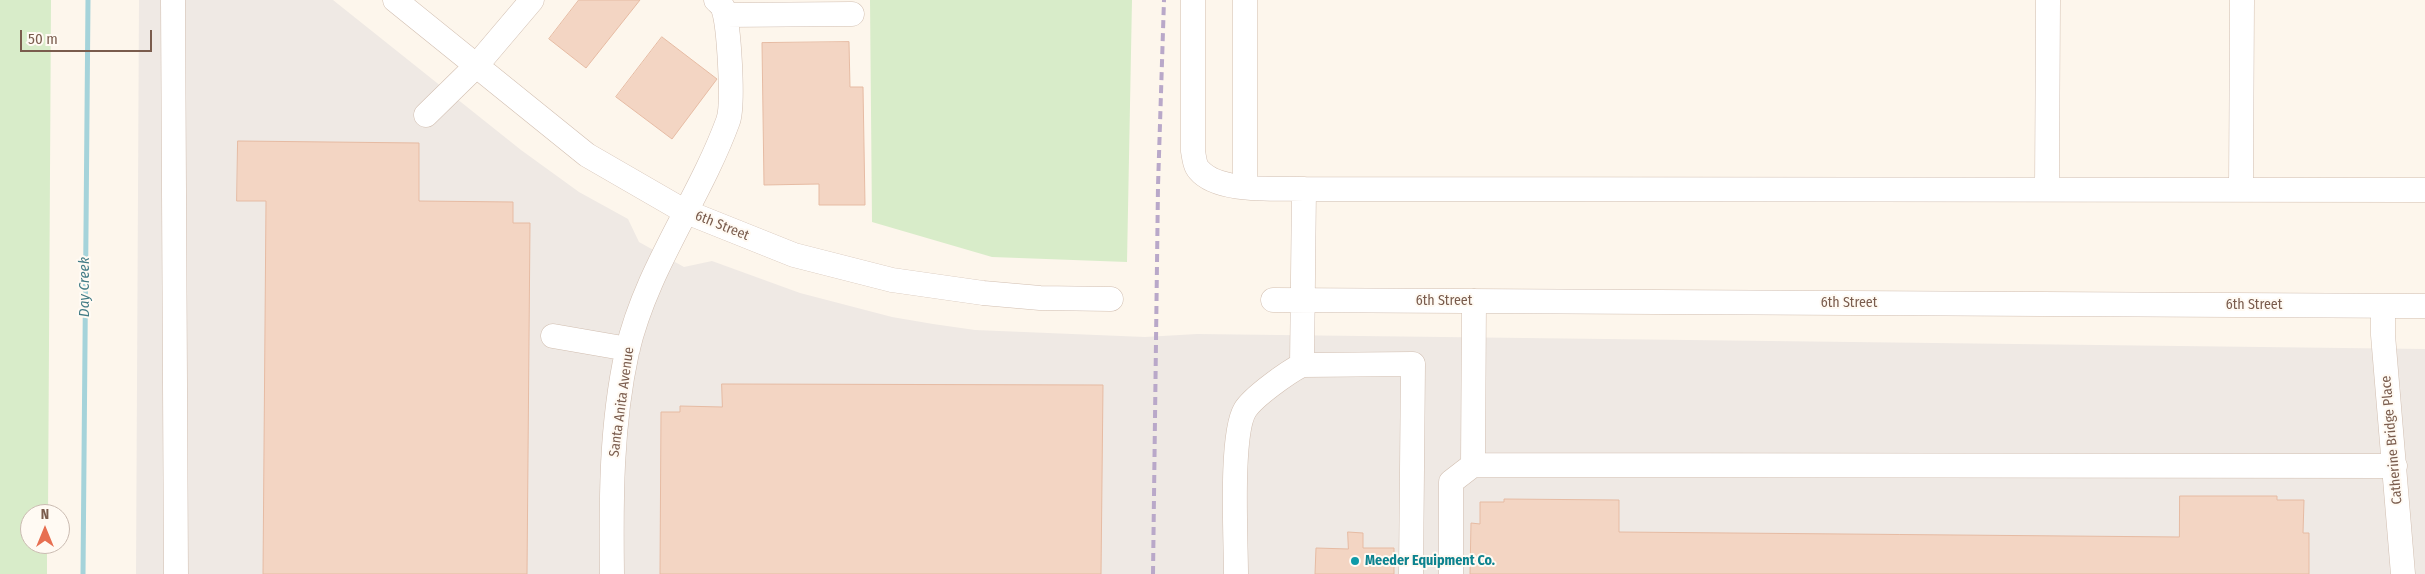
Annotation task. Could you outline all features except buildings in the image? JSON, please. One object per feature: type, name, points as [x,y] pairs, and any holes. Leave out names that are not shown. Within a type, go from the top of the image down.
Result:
[{"type":"street","points":[[173,0],[176,574]]},
{"type":"street","name":"6th Street","points":[[395,0],[587,155],[684,211],[794,255],[892,280],[948,290],[1017,296],[1112,299]]},
{"type":"street","points":[[426,115],[476,66],[532,0]]},
{"type":"street","points":[[1193,0],[1193,151],[1198,169],[1214,182],[1245,186],[1304,188],[2425,190]]},
{"type":"street","points":[[1245,0],[1245,186]]},
{"type":"street","points":[[2047,189],[2048,0]]},
{"type":"street","points":[[2241,190],[2242,0]]},
{"type":"street","points":[[720,8],[852,14]]},
{"type":"street","name":"Santa Anita Avenue","points":[[612,574],[611,513],[615,428],[628,349],[654,274],[684,211],[702,180],[730,118],[730,34],[720,8]]},
{"type":"street","points":[[1302,365],[1304,188]]},
{"type":"street","name":"6th Street","points":[[1273,300],[2425,306]]},
{"type":"street","points":[[1473,465],[1474,301]]},
{"type":"street","name":"Catherine Bridge Place","points":[[2383,306],[2383,335],[2403,574]]},
{"type":"street","points":[[553,336],[628,349]]},
{"type":"street","points":[[1236,574],[1238,436],[1245,410],[1283,375],[1302,365],[1413,364],[1411,574]]},
{"type":"street","points":[[1451,574],[1451,482],[1473,465],[2395,466]]},
{"type":"shaded area","points":[[139,0],[333,0],[521,150],[579,192],[628,219],[639,242],[684,267],[712,261],[800,293],[892,317],[933,324],[975,330],[1145,337],[1197,334],[2425,349],[2425,574],[136,574]]},
{"type":"green space","points":[[0,0],[51,0],[48,504],[20,504],[20,554],[47,554],[47,574],[0,574]]},
{"type":"green space","points":[[870,0],[1132,0],[1127,262],[992,257],[872,222]]},
{"type":"waterway","name":"Day Creek","points":[[83,574],[88,0]]},
{"type":"railway","points":[[1153,574],[1158,186],[1164,0]]},
{"type":"place","name":"Meeder Equipment Co.","points":[[1355,561]]}]
